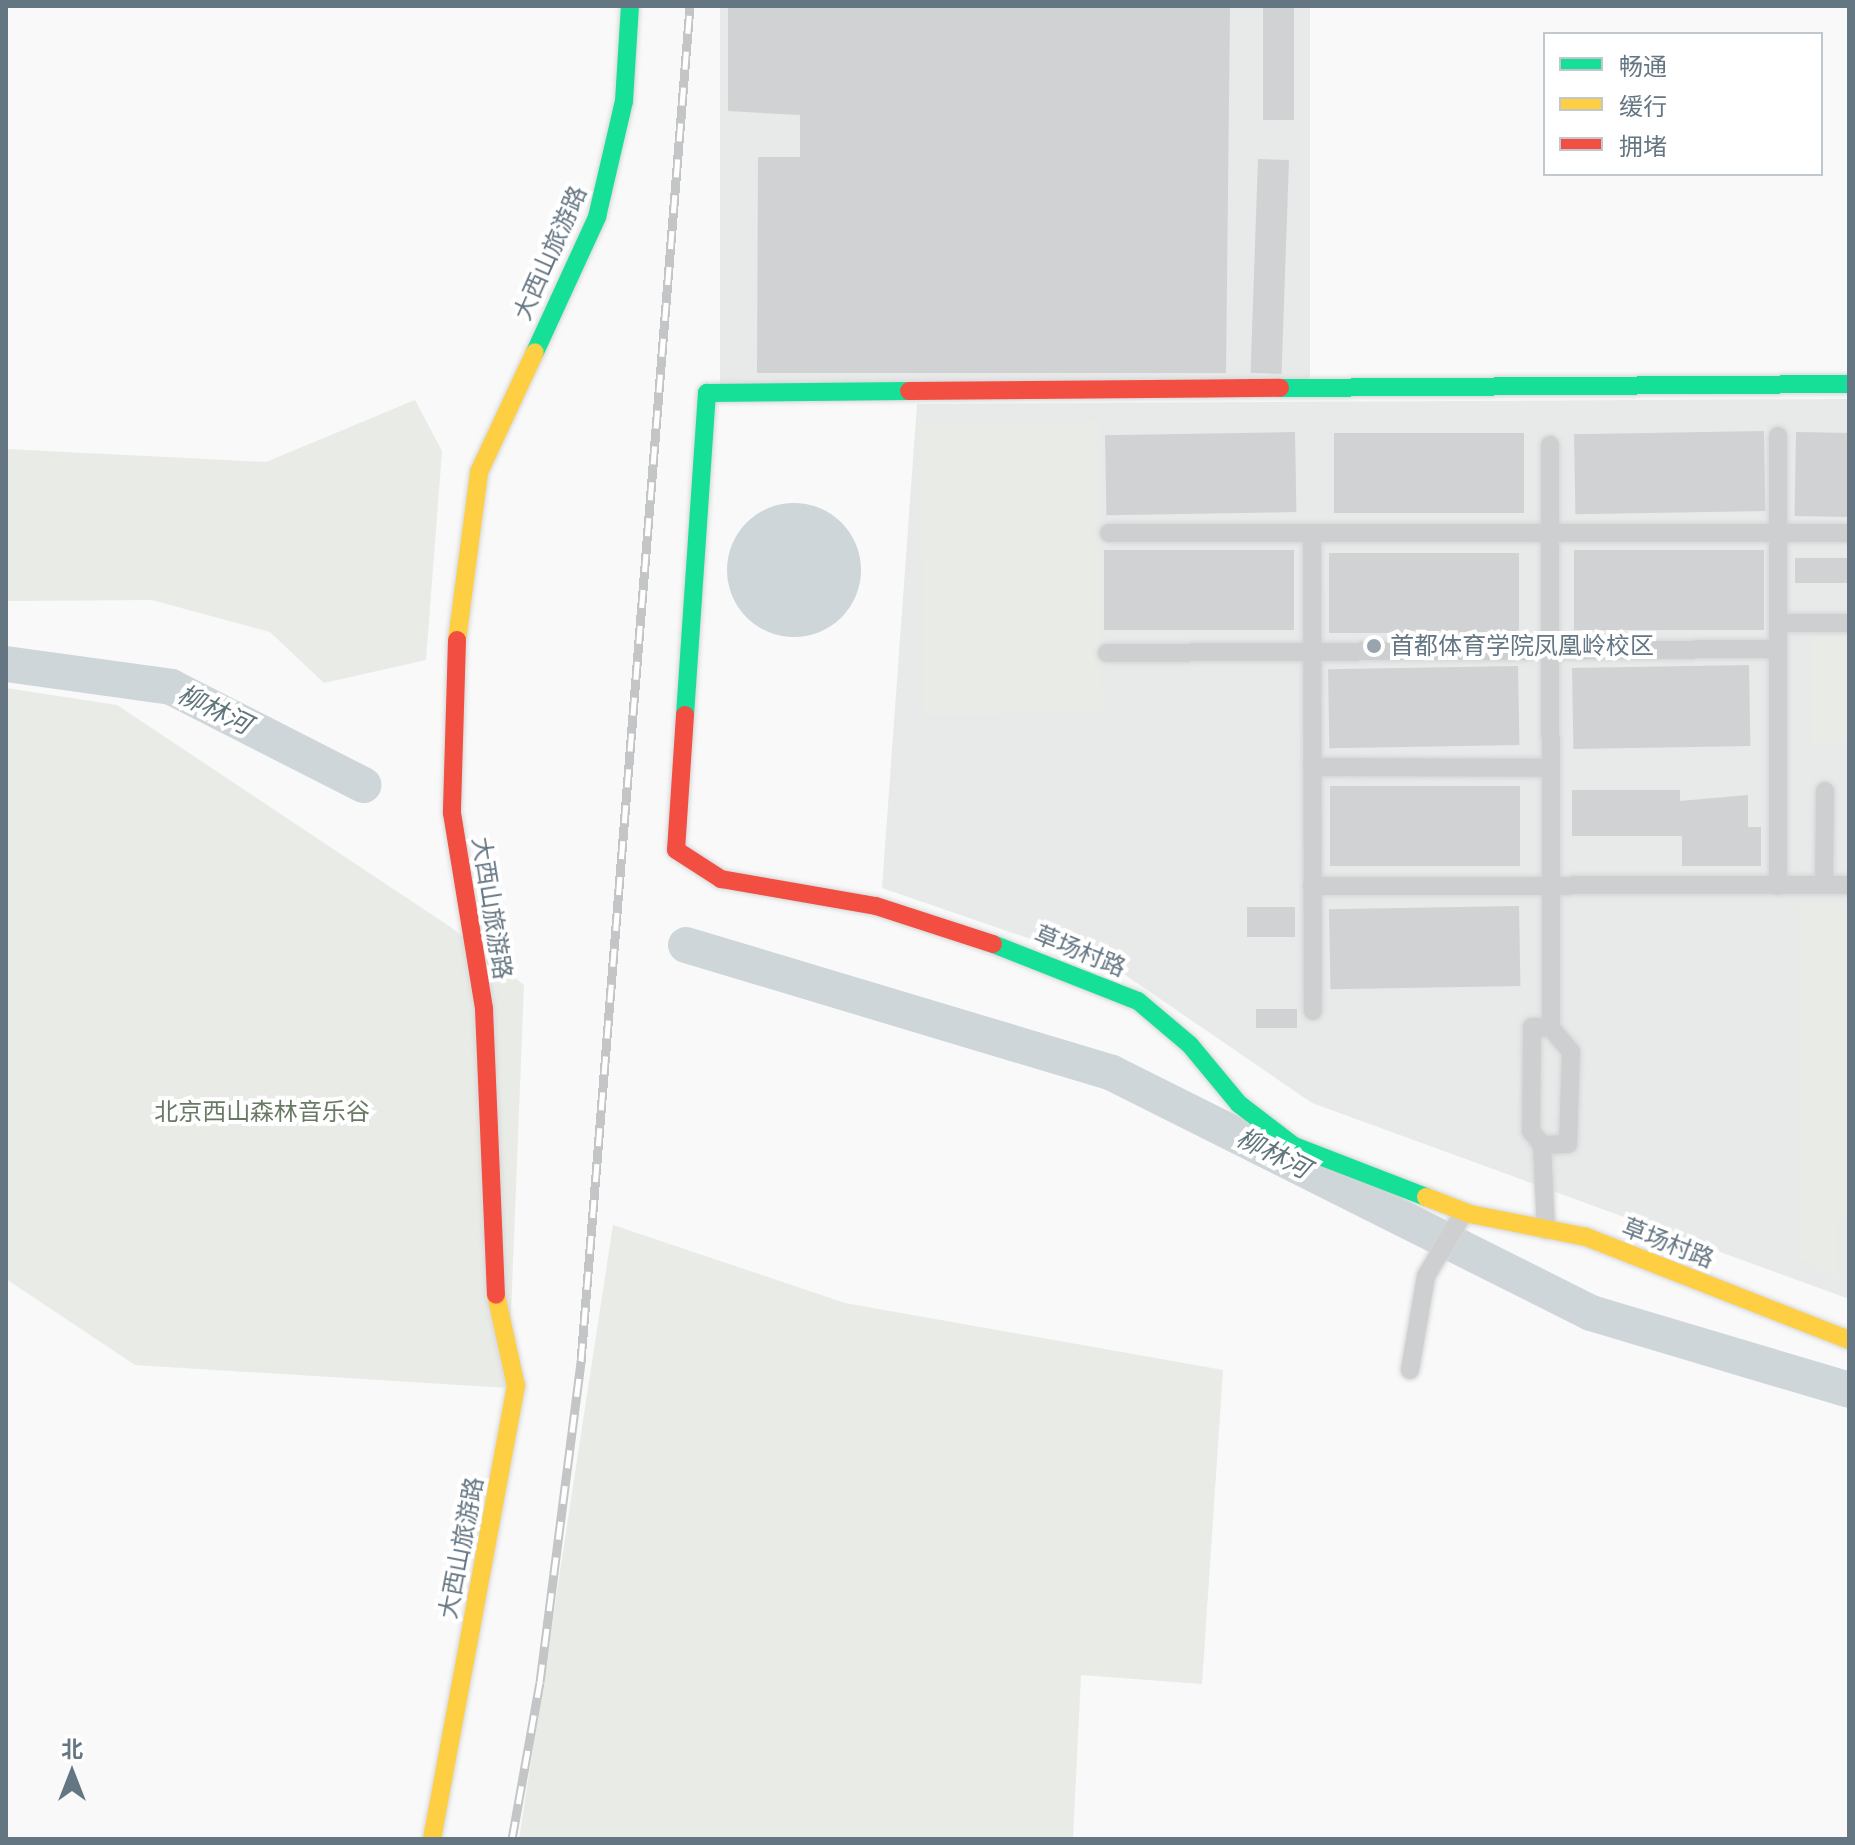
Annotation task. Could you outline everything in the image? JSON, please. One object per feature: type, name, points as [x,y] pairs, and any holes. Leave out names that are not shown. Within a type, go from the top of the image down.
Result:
[{"type":"street","name":"大西山旅游路","points":[[432,1839],[516,1386],[495,1291],[484,1009],[452,813],[450,690],[479,472],[597,217],[624,101],[630,6]]},
{"type":"street","name":"草场村路","points":[[1849,384],[707,393],[676,850],[721,879],[876,906],[1059,966],[1138,1001],[1190,1045],[1239,1104],[1294,1146],[1460,1218],[1586,1237],[1849,1340]]},
{"type":"street","points":[[1778,436],[1778,886]]},
{"type":"street","points":[[1542,1145],[1568,1144],[1571,1052],[1551,1028],[1550,445]]},
{"type":"street","points":[[1109,533],[1849,533]]},
{"type":"street","points":[[1312,533],[1313,1011]]},
{"type":"street","points":[[1778,623],[1849,623]]},
{"type":"street","points":[[1107,653],[1778,649]]},
{"type":"street","points":[[1312,767],[1550,768]]},
{"type":"street","points":[[1824,885],[1825,791]]},
{"type":"street","points":[[1312,886],[1849,885]]},
{"type":"street","points":[[1546,1230],[1542,1145],[1531,1131],[1532,1027],[1551,1028]]},
{"type":"street","points":[[1410,1370],[1426,1276],[1460,1218]]},
{"type":"shaded area","points":[[720,6],[1310,6],[1310,384],[720,384]]},
{"type":"shaded area","name":"首都体育学院凤凰岭校区","points":[[1849,399],[1849,1299],[1312,1103],[1115,968],[882,888],[917,404]]},
{"type":"shaded area","points":[[794,503],[820,508],[842,522],[856,544],[861,570],[856,596],[842,618],[820,632],[794,637],[768,632],[746,618],[732,596],[727,570],[732,544],[746,522],[768,508]]},
{"type":"green space","points":[[415,400],[442,451],[426,660],[324,683],[270,632],[152,600],[6,601],[6,449],[266,462]]},
{"type":"green space","points":[[1098,421],[1103,713],[924,716],[919,424]]},
{"type":"green space","points":[[1812,634],[1849,634],[1849,744],[1812,744]]},
{"type":"green space","name":"北京西山森林音乐谷","points":[[6,688],[117,705],[452,928],[524,985],[508,1388],[135,1365],[6,1279]]},
{"type":"green space","points":[[1798,903],[1849,903],[1849,1219],[1838,1219],[1838,1280],[1800,1259]]},
{"type":"green space","points":[[613,1225],[845,1303],[1223,1370],[1202,1684],[1081,1675],[1073,1839],[519,1839]]},
{"type":"building","points":[[728,6],[1230,6],[1226,373],[757,373],[758,157],[800,157],[800,115],[728,111]]},
{"type":"building","points":[[1263,6],[1294,6],[1294,120],[1263,120]]},
{"type":"building","points":[[1258,159],[1289,160],[1282,374],[1251,373]]},
{"type":"building","points":[[1764,431],[1765,511],[1575,514],[1574,434]]},
{"type":"building","points":[[1295,432],[1296,512],[1106,515],[1105,435]]},
{"type":"building","points":[[1796,432],[1849,433],[1848,517],[1795,516]]},
{"type":"building","points":[[1334,433],[1524,433],[1524,513],[1334,513]]},
{"type":"building","points":[[1104,550],[1294,550],[1294,630],[1104,630]]},
{"type":"building","points":[[1574,550],[1764,550],[1764,630],[1574,630]]},
{"type":"building","points":[[1329,553],[1519,553],[1519,633],[1329,633]]},
{"type":"building","points":[[1795,558],[1849,558],[1849,583],[1795,583]]},
{"type":"building","points":[[1749,665],[1750,746],[1573,749],[1572,668]]},
{"type":"building","points":[[1518,666],[1519,745],[1329,748],[1328,669]]},
{"type":"building","points":[[1330,786],[1520,786],[1520,866],[1330,866]]},
{"type":"building","points":[[1572,790],[1680,790],[1680,801],[1748,795],[1748,827],[1761,827],[1761,866],[1682,866],[1682,836],[1572,836]]},
{"type":"building","points":[[1519,906],[1520,986],[1330,989],[1329,909]]},
{"type":"building","points":[[1247,907],[1295,907],[1295,937],[1247,937]]},
{"type":"building","points":[[1256,1009],[1297,1009],[1297,1028],[1256,1028]]},
{"type":"waterway","name":"柳林河","points":[[6,664],[171,687],[363,785]]},
{"type":"waterway","name":"柳林河","points":[[686,945],[1112,1073],[1591,1313],[1849,1390]]},
{"type":"railway","points":[[512,1839],[540,1682],[581,1361],[690,6]]},
{"type":"traffic: fast","points":[[535,352],[597,217],[624,101],[630,6]]},
{"type":"traffic: fast","points":[[1280,388],[1849,384]]},
{"type":"traffic: fast","points":[[685,715],[707,393],[909,391]]},
{"type":"traffic: fast","points":[[993,944],[1138,1001],[1190,1045],[1239,1104],[1294,1146],[1426,1197]]},
{"type":"traffic: slow","points":[[457,640],[479,472],[535,352]]},
{"type":"traffic: slow","points":[[1426,1197],[1470,1214],[1586,1237],[1849,1340]]},
{"type":"traffic: slow","points":[[432,1839],[516,1386],[496,1295]]},
{"type":"traffic: jam","points":[[909,391],[1280,388]]},
{"type":"traffic: jam","points":[[457,640],[452,813],[484,1009],[496,1295]]},
{"type":"traffic: jam","points":[[685,715],[676,850],[721,879],[876,906],[993,944]]},
{"type":"place","name":"首都体育学院凤凰岭校区","points":[[1374,646]]}]
